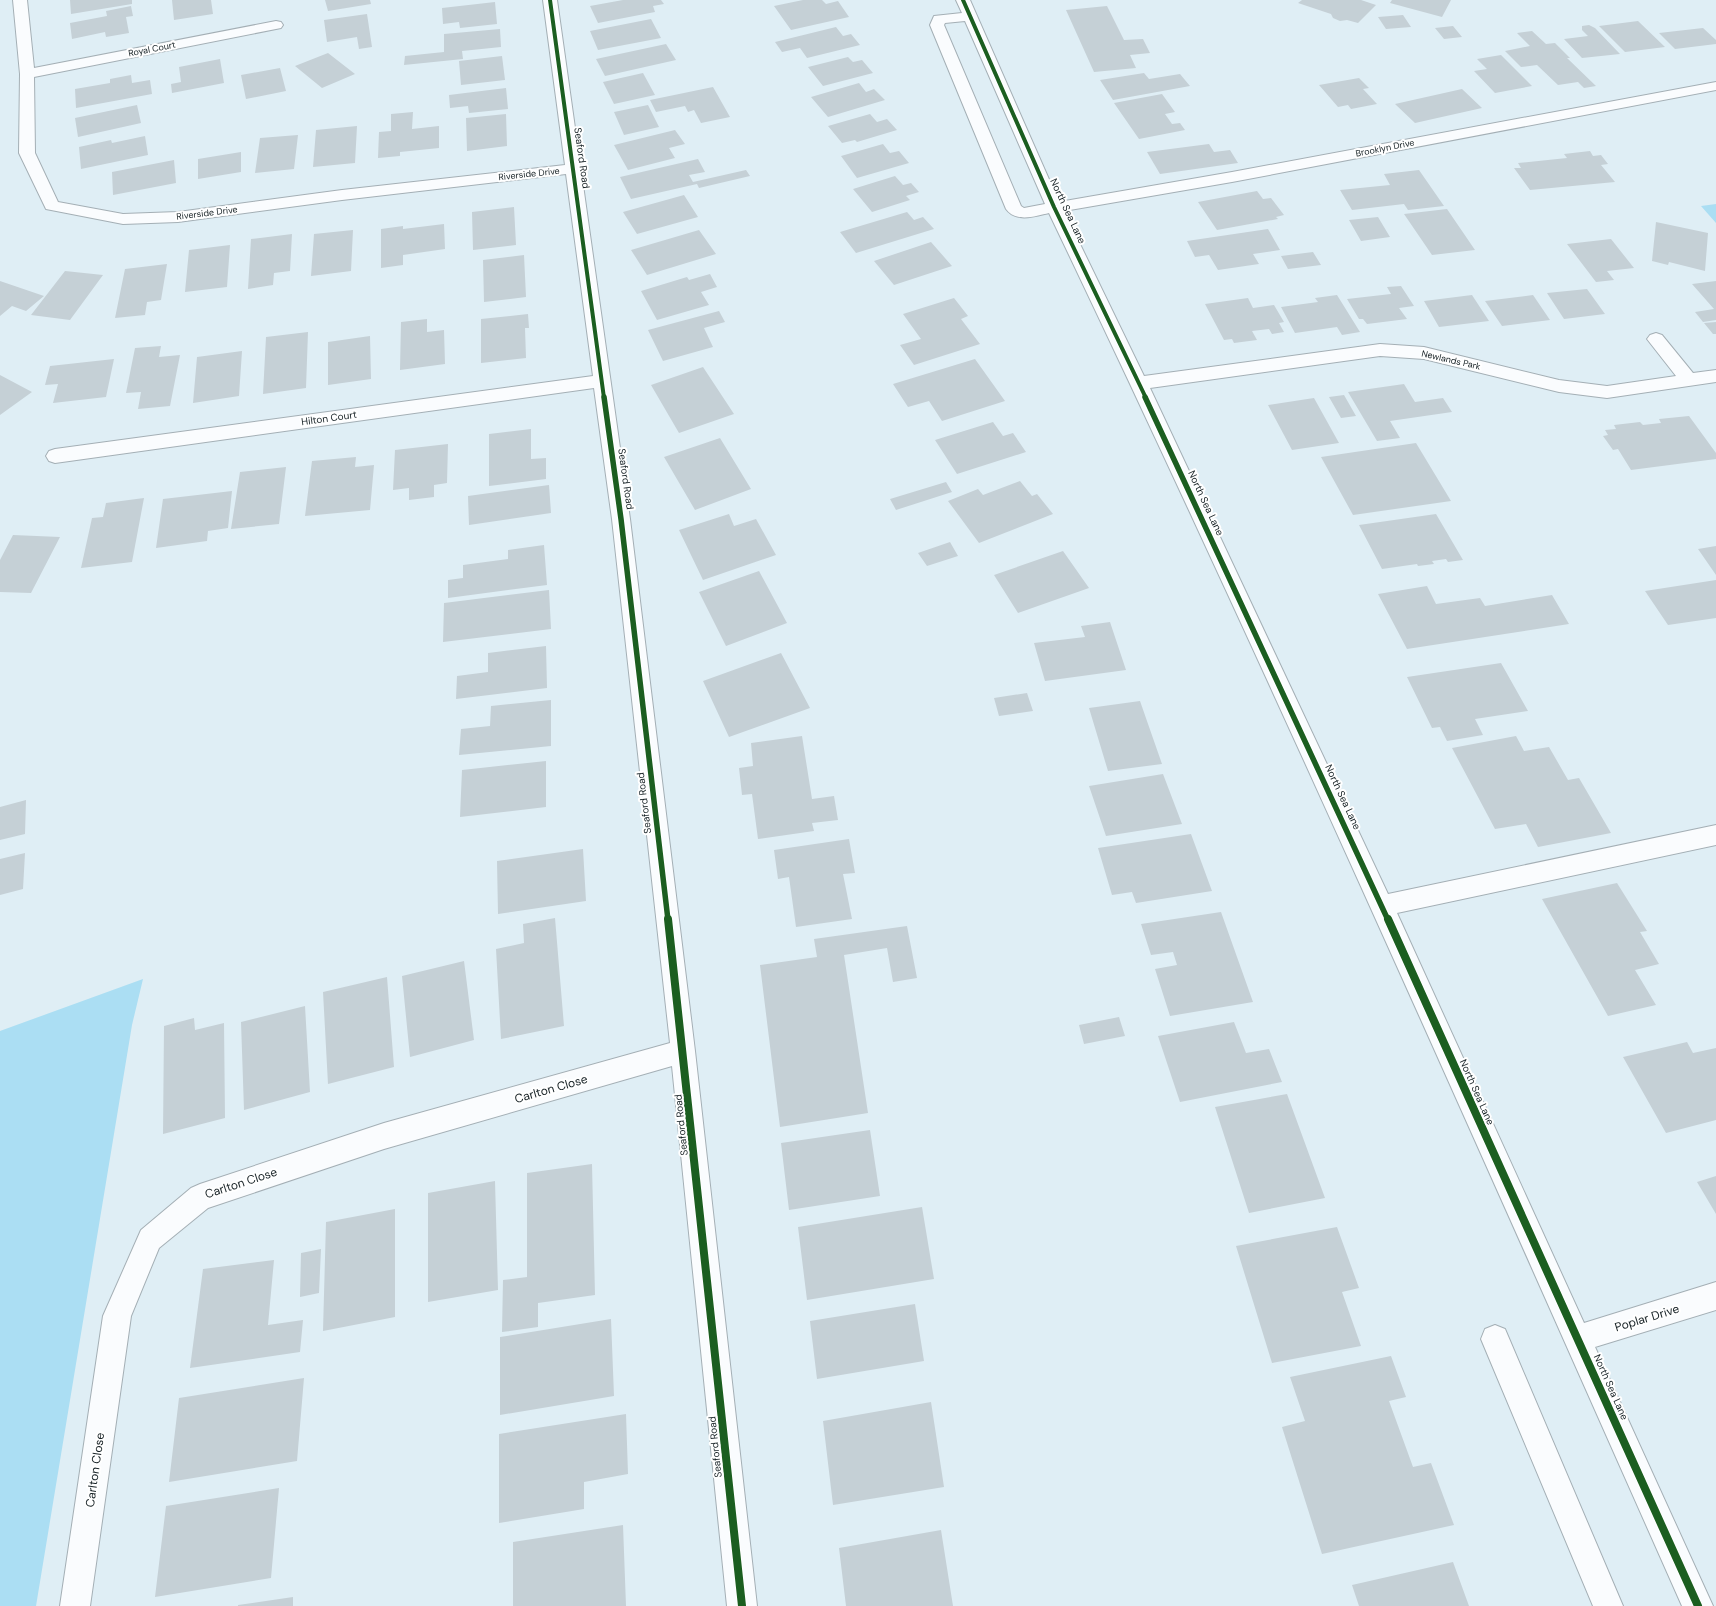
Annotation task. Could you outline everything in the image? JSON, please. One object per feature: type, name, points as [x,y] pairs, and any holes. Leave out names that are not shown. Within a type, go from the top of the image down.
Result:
[{"type":"street","name":"Riverside Drive","points":[[20,0],[27,74],[27,153],[52,206],[123,219],[178,217],[342,195],[573,169]]},
{"type":"street","name":"Seaford Road","points":[[550,0],[621,519],[683,1051],[742,1606]]},
{"type":"street","name":"North Sea Lane","points":[[1054,207],[1022,213],[1014,209],[937,25],[939,19],[967,8],[1054,207],[1139,383],[1382,906],[1698,1606]]},
{"type":"street","name":"Royal Court","points":[[27,74],[276,24]]},
{"type":"street","name":"Brooklyn Drive","points":[[1054,207],[1232,177],[1716,86]]},
{"type":"street","points":[[1656,339],[1689,380]]},
{"type":"street","name":"Newlands Park","points":[[1139,383],[1380,350],[1424,353],[1559,386],[1607,392],[1716,376]]},
{"type":"street","name":"Hilton Court","points":[[55,456],[603,381]]},
{"type":"street","points":[[1382,906],[1716,835]]},
{"type":"street","name":"Carlton Close","points":[[75,1606],[117,1316],[150,1239],[200,1197],[384,1136],[683,1051]]},
{"type":"street","name":"Poplar Drive","points":[[1578,1339],[1716,1296]]},
{"type":"street","points":[[1495,1338],[1608,1606]]},
{"type":"shaded area","points":[[1716,204],[1716,223],[1701,206]]},
{"type":"shaded area","points":[[143,979],[132,1025],[36,1606],[0,1606],[0,1031]]},
{"type":"building","points":[[70,0],[132,0],[132,4],[71,14]]},
{"type":"building","points":[[172,0],[211,0],[213,14],[174,20]]},
{"type":"building","points":[[325,0],[370,0],[371,4],[328,11]]},
{"type":"building","points":[[623,0],[661,0],[664,4],[653,6],[655,12],[598,23],[590,6]]},
{"type":"building","points":[[803,0],[822,0],[826,4],[838,1],[849,17],[791,30],[774,6]]},
{"type":"building","points":[[1302,0],[1361,0],[1376,5],[1358,23],[1347,20],[1340,21],[1333,18],[1331,14],[1298,3]]},
{"type":"building","points":[[1392,0],[1451,0],[1442,17],[1390,3]]},
{"type":"building","points":[[495,2],[497,24],[460,28],[459,22],[443,24],[442,8]]},
{"type":"building","points":[[131,6],[133,16],[126,17],[129,33],[106,37],[105,32],[72,39],[70,23],[107,16],[106,11]]},
{"type":"building","points":[[1107,6],[1124,40],[1143,39],[1150,53],[1130,55],[1136,68],[1094,72],[1066,10]]},
{"type":"building","points":[[367,14],[372,47],[359,49],[357,37],[327,42],[324,20]]},
{"type":"building","points":[[1403,15],[1411,27],[1386,29],[1378,17]]},
{"type":"building","points":[[651,19],[661,38],[598,50],[590,31]]},
{"type":"building","points":[[1638,21],[1665,47],[1625,52],[1599,26]]},
{"type":"building","points":[[1589,25],[1595,28],[1620,54],[1582,58],[1564,39],[1588,36],[1582,30],[1582,26]]},
{"type":"building","points":[[1453,26],[1462,37],[1444,39],[1435,28]]},
{"type":"building","points":[[836,27],[843,36],[851,34],[860,45],[807,58],[800,48],[782,52],[775,42]]},
{"type":"building","points":[[1703,28],[1716,40],[1716,44],[1675,49],[1659,33]]},
{"type":"building","points":[[500,29],[501,47],[462,51],[463,59],[404,65],[405,56],[444,52],[444,34]]},
{"type":"building","points":[[1532,31],[1546,44],[1555,43],[1570,58],[1567,58],[1596,86],[1584,88],[1578,82],[1558,85],[1537,65],[1521,67],[1505,51],[1530,46],[1517,33]]},
{"type":"building","points":[[666,44],[676,60],[605,76],[596,59]]},
{"type":"building","points":[[328,53],[355,74],[322,88],[295,66]]},
{"type":"building","points":[[1501,55],[1532,86],[1495,93],[1474,71],[1487,69],[1477,59]]},
{"type":"building","points":[[502,56],[505,80],[461,85],[459,61]]},
{"type":"building","points":[[848,57],[853,62],[862,60],[873,73],[823,86],[808,67]]},
{"type":"building","points":[[220,59],[224,83],[172,93],[171,84],[181,82],[179,67]]},
{"type":"building","points":[[280,68],[286,91],[246,99],[241,75]]},
{"type":"building","points":[[643,73],[655,95],[614,104],[603,82]]},
{"type":"building","points":[[1144,73],[1149,79],[1180,74],[1190,86],[1113,100],[1100,80]]},
{"type":"building","points":[[131,75],[132,83],[150,80],[152,94],[76,108],[75,89],[110,83],[110,79]]},
{"type":"building","points":[[1359,78],[1369,88],[1363,89],[1377,104],[1351,109],[1348,105],[1338,107],[1319,85]]},
{"type":"building","points":[[859,83],[866,92],[874,89],[885,100],[828,117],[811,97]]},
{"type":"building","points":[[713,87],[730,117],[701,123],[694,110],[688,112],[685,106],[656,112],[650,100]]},
{"type":"building","points":[[506,88],[508,109],[469,113],[468,106],[450,108],[449,95]]},
{"type":"building","points":[[1462,89],[1482,108],[1415,123],[1395,104]]},
{"type":"building","points":[[1162,94],[1175,112],[1165,114],[1172,124],[1180,123],[1185,130],[1139,139],[1114,103]]},
{"type":"building","points":[[137,105],[141,123],[78,137],[75,118]]},
{"type":"building","points":[[648,105],[659,127],[624,135],[614,112]]},
{"type":"building","points":[[413,112],[412,129],[439,126],[439,148],[400,152],[400,156],[378,158],[379,132],[391,131],[391,114]]},
{"type":"building","points":[[506,114],[507,146],[467,151],[466,118]]},
{"type":"building","points":[[870,114],[877,122],[887,119],[897,130],[857,142],[855,140],[842,143],[828,126]]},
{"type":"building","points":[[357,126],[355,163],[313,167],[316,130]]},
{"type":"building","points":[[675,130],[685,144],[669,148],[675,158],[628,170],[614,145]]},
{"type":"building","points":[[298,135],[294,169],[255,173],[260,138]]},
{"type":"building","points":[[145,136],[148,155],[81,169],[79,147],[111,140],[112,143]]},
{"type":"building","points":[[883,144],[890,153],[899,151],[909,163],[857,178],[841,156]]},
{"type":"building","points":[[1209,144],[1214,152],[1230,150],[1238,163],[1160,174],[1147,152]]},
{"type":"building","points":[[1590,151],[1593,156],[1601,155],[1608,164],[1601,165],[1615,182],[1530,190],[1514,168],[1521,168],[1518,163],[1567,158],[1564,154]]},
{"type":"building","points":[[241,152],[241,172],[198,179],[198,159]]},
{"type":"building","points":[[698,159],[705,172],[689,175],[693,182],[746,170],[750,176],[699,188],[697,184],[631,199],[620,177]]},
{"type":"building","points":[[174,160],[176,183],[113,195],[112,172]]},
{"type":"building","points":[[1419,170],[1444,206],[1408,210],[1404,204],[1352,210],[1340,190],[1390,185],[1384,174]]},
{"type":"building","points":[[895,176],[903,185],[911,183],[919,192],[906,196],[910,200],[872,212],[853,189]]},
{"type":"building","points":[[1257,191],[1263,199],[1271,198],[1284,215],[1276,217],[1278,219],[1217,230],[1198,202]]},
{"type":"building","points":[[684,195],[698,217],[637,234],[623,212]]},
{"type":"building","points":[[514,207],[516,245],[473,250],[472,212]]},
{"type":"building","points":[[1447,209],[1475,250],[1432,255],[1404,214]]},
{"type":"building","points":[[907,212],[914,220],[923,217],[934,229],[856,253],[840,232]]},
{"type":"building","points":[[1378,217],[1390,237],[1361,241],[1349,220]]},
{"type":"building","points":[[1656,222],[1708,233],[1705,271],[1669,262],[1668,265],[1652,261]]},
{"type":"building","points":[[444,224],[445,249],[403,255],[403,265],[381,268],[381,229],[403,226],[403,229]]},
{"type":"building","points":[[1268,229],[1280,250],[1253,254],[1259,264],[1218,270],[1209,255],[1195,257],[1187,241]]},
{"type":"building","points":[[353,230],[351,271],[311,276],[314,234]]},
{"type":"building","points":[[699,230],[716,254],[647,275],[631,250]]},
{"type":"building","points":[[292,234],[290,271],[274,273],[273,285],[248,289],[251,239]]},
{"type":"building","points":[[1611,239],[1634,268],[1607,271],[1614,280],[1596,282],[1567,244]]},
{"type":"building","points":[[931,242],[952,266],[894,285],[874,261]]},
{"type":"building","points":[[230,245],[227,287],[185,292],[189,250]]},
{"type":"building","points":[[1313,252],[1321,265],[1288,269],[1281,256]]},
{"type":"building","points":[[524,255],[526,297],[484,302],[483,260]]},
{"type":"building","points":[[167,264],[161,300],[147,302],[145,315],[115,318],[125,269]]},
{"type":"building","points":[[65,271],[103,275],[70,320],[31,315]]},
{"type":"building","points":[[710,274],[717,287],[701,292],[709,305],[657,320],[641,291],[687,277],[689,280]]},
{"type":"building","points":[[0,281],[44,296],[26,311],[12,306],[0,316]]},
{"type":"building","points":[[1716,281],[1716,320],[1703,322],[1695,312],[1714,309],[1692,284]]},
{"type":"building","points":[[1401,286],[1414,306],[1399,308],[1407,319],[1367,324],[1363,319],[1359,319],[1347,299],[1391,294],[1387,287]]},
{"type":"building","points":[[1587,289],[1605,314],[1564,319],[1547,293]]},
{"type":"building","points":[[1337,295],[1360,332],[1342,335],[1337,327],[1295,333],[1281,307],[1318,302],[1315,298]]},
{"type":"building","points":[[1472,295],[1489,321],[1439,327],[1424,301]]},
{"type":"building","points":[[1533,295],[1550,320],[1502,326],[1485,301]]},
{"type":"building","points":[[954,298],[968,316],[961,319],[980,344],[914,365],[900,345],[921,339],[903,314]]},
{"type":"building","points":[[1248,298],[1253,308],[1274,305],[1284,322],[1279,323],[1284,332],[1272,334],[1269,329],[1252,331],[1257,340],[1234,343],[1232,339],[1224,340],[1205,304]]},
{"type":"building","points":[[719,311],[725,322],[704,328],[713,347],[663,361],[648,330]]},
{"type":"building","points":[[528,314],[529,328],[525,328],[526,358],[481,363],[481,319]]},
{"type":"building","points":[[427,319],[427,332],[444,330],[445,364],[400,370],[401,322]]},
{"type":"building","points":[[1716,322],[1716,334],[1713,334],[1704,323]]},
{"type":"building","points":[[308,332],[306,388],[263,394],[266,337]]},
{"type":"building","points":[[370,336],[371,379],[328,385],[328,342]]},
{"type":"building","points":[[161,346],[159,357],[180,355],[170,406],[138,409],[141,392],[126,393],[135,348]]},
{"type":"building","points":[[242,351],[239,396],[193,403],[197,357]]},
{"type":"building","points":[[114,359],[106,397],[53,403],[58,384],[45,385],[50,366]]},
{"type":"building","points":[[975,359],[1005,401],[942,421],[929,401],[908,407],[893,384]]},
{"type":"building","points":[[703,367],[734,414],[679,433],[651,385]]},
{"type":"building","points":[[0,375],[32,392],[0,415]]},
{"type":"building","points":[[1404,384],[1415,402],[1443,398],[1452,412],[1390,421],[1400,438],[1377,441],[1348,392]]},
{"type":"building","points":[[1344,395],[1356,416],[1341,418],[1329,397]]},
{"type":"building","points":[[1314,398],[1339,443],[1292,450],[1268,405]]},
{"type":"building","points":[[1689,416],[1716,453],[1716,459],[1631,470],[1618,449],[1613,450],[1603,436],[1608,435],[1605,430],[1616,429],[1614,425],[1640,422],[1643,425],[1661,423],[1659,419]]},
{"type":"building","points":[[993,422],[1003,436],[1013,433],[1026,452],[957,474],[935,440]]},
{"type":"building","points":[[531,429],[531,459],[546,458],[546,479],[489,486],[489,434]]},
{"type":"building","points":[[720,438],[751,489],[695,510],[664,457]]},
{"type":"building","points":[[1416,443],[1451,501],[1353,515],[1321,457]]},
{"type":"building","points":[[448,444],[447,483],[434,485],[434,497],[409,500],[409,488],[393,490],[395,450]]},
{"type":"building","points":[[356,457],[355,467],[374,465],[370,510],[305,516],[312,461]]},
{"type":"building","points":[[286,467],[279,524],[231,529],[240,472]]},
{"type":"building","points":[[1020,481],[1032,496],[1037,494],[1053,514],[979,543],[948,501],[978,489],[983,495]]},
{"type":"building","points":[[946,482],[952,492],[896,510],[890,499]]},
{"type":"building","points":[[549,485],[551,513],[469,525],[468,496]]},
{"type":"building","points":[[232,491],[228,528],[208,531],[207,541],[156,548],[163,499]]},
{"type":"building","points":[[144,498],[132,562],[81,568],[92,518],[103,517],[106,503]]},
{"type":"building","points":[[729,514],[734,526],[756,519],[776,555],[703,580],[679,530]]},
{"type":"building","points":[[1436,514],[1463,560],[1448,562],[1446,559],[1432,561],[1434,564],[1418,566],[1417,564],[1382,569],[1359,525]]},
{"type":"building","points":[[13,535],[60,537],[31,593],[0,592],[0,560]]},
{"type":"building","points":[[950,542],[958,556],[927,566],[918,553]]},
{"type":"building","points":[[544,545],[547,585],[448,598],[448,580],[463,578],[463,565],[508,559],[508,550]]},
{"type":"building","points":[[1716,546],[1716,575],[1698,549]]},
{"type":"building","points":[[1063,551],[1089,588],[1018,613],[994,575]]},
{"type":"building","points":[[759,571],[787,623],[726,646],[699,592]]},
{"type":"building","points":[[1716,580],[1716,618],[1668,625],[1645,591]]},
{"type":"building","points":[[1427,586],[1436,604],[1480,598],[1485,606],[1552,595],[1569,624],[1407,649],[1378,594]]},
{"type":"building","points":[[549,590],[551,629],[443,642],[444,603]]},
{"type":"building","points":[[1110,622],[1126,670],[1045,681],[1034,643],[1085,637],[1081,626]]},
{"type":"building","points":[[546,646],[547,688],[456,699],[457,676],[488,672],[488,653]]},
{"type":"building","points":[[781,653],[810,708],[729,737],[703,681]]},
{"type":"building","points":[[1501,663],[1528,711],[1475,719],[1483,735],[1447,741],[1440,727],[1432,728],[1407,677]]},
{"type":"building","points":[[1027,693],[1033,711],[999,716],[994,698]]},
{"type":"building","points":[[551,700],[551,746],[459,755],[461,729],[490,726],[491,706]]},
{"type":"building","points":[[1140,701],[1162,764],[1108,771],[1089,708]]},
{"type":"building","points":[[802,736],[812,799],[834,796],[838,820],[812,823],[814,831],[758,839],[752,794],[742,795],[739,768],[753,766],[751,743]]},
{"type":"building","points":[[1516,736],[1524,751],[1549,747],[1568,780],[1579,778],[1611,833],[1538,847],[1526,824],[1495,829],[1452,748]]},
{"type":"building","points":[[546,761],[546,807],[460,817],[462,770]]},
{"type":"building","points":[[1163,774],[1182,824],[1106,836],[1089,786]]},
{"type":"building","points":[[26,800],[25,834],[0,840],[0,807]]},
{"type":"building","points":[[1191,834],[1212,891],[1136,903],[1132,892],[1112,895],[1098,848]]},
{"type":"building","points":[[849,839],[855,873],[843,874],[852,919],[796,927],[789,877],[778,879],[774,850]]},
{"type":"building","points":[[583,849],[586,901],[498,914],[497,861]]},
{"type":"building","points":[[25,853],[23,889],[0,895],[0,859]]},
{"type":"building","points":[[1617,883],[1647,931],[1640,932],[1659,964],[1635,970],[1656,1005],[1608,1016],[1542,899]]},
{"type":"building","points":[[1221,912],[1253,1002],[1170,1016],[1155,969],[1177,965],[1173,952],[1151,955],[1141,924]]},
{"type":"building","points":[[555,918],[564,1026],[501,1039],[496,949],[524,943],[523,924]]},
{"type":"building","points":[[907,926],[917,978],[893,982],[887,948],[844,955],[868,1113],[780,1127],[760,965],[817,957],[814,939]]},
{"type":"building","points":[[464,961],[474,1040],[410,1057],[402,976]]},
{"type":"building","points":[[387,977],[394,1067],[328,1084],[323,992]]},
{"type":"building","points":[[305,1006],[310,1092],[244,1110],[241,1022]]},
{"type":"building","points":[[1119,1017],[1125,1036],[1084,1044],[1079,1025]]},
{"type":"building","points":[[194,1018],[195,1030],[224,1023],[225,1118],[163,1134],[164,1026]]},
{"type":"building","points":[[1234,1022],[1246,1053],[1269,1049],[1282,1082],[1180,1102],[1158,1036]]},
{"type":"building","points":[[1687,1042],[1693,1053],[1716,1048],[1716,1120],[1666,1133],[1623,1057]]},
{"type":"building","points":[[1287,1094],[1325,1198],[1249,1213],[1215,1107]]},
{"type":"building","points":[[870,1130],[880,1196],[789,1210],[781,1143]]},
{"type":"building","points":[[592,1164],[595,1295],[538,1303],[538,1327],[502,1332],[503,1280],[527,1277],[527,1173]]},
{"type":"building","points":[[1716,1176],[1716,1214],[1697,1182]]},
{"type":"building","points":[[495,1181],[498,1290],[428,1302],[428,1193]]},
{"type":"building","points":[[922,1207],[934,1279],[807,1300],[798,1227]]},
{"type":"building","points":[[395,1209],[395,1317],[323,1331],[326,1222]]},
{"type":"building","points":[[1337,1227],[1359,1288],[1342,1292],[1361,1346],[1272,1363],[1236,1246]]},
{"type":"building","points":[[321,1249],[319,1293],[300,1297],[301,1253]]},
{"type":"building","points":[[274,1260],[268,1325],[303,1320],[300,1352],[190,1368],[203,1269]]},
{"type":"building","points":[[915,1304],[924,1361],[817,1379],[810,1321]]},
{"type":"building","points":[[611,1319],[614,1396],[500,1415],[500,1337]]},
{"type":"building","points":[[1391,1356],[1406,1397],[1389,1401],[1413,1467],[1431,1463],[1454,1525],[1322,1554],[1282,1427],[1305,1421],[1290,1377]]},
{"type":"building","points":[[304,1378],[297,1461],[169,1482],[179,1398]]},
{"type":"building","points":[[931,1402],[944,1487],[833,1505],[823,1421]]},
{"type":"building","points":[[626,1414],[628,1474],[584,1482],[584,1509],[499,1523],[499,1434]]},
{"type":"building","points":[[279,1488],[271,1578],[155,1597],[166,1506]]},
{"type":"building","points":[[623,1525],[626,1606],[513,1606],[513,1542]]},
{"type":"building","points":[[941,1530],[953,1606],[846,1606],[839,1548]]},
{"type":"building","points":[[1453,1562],[1469,1606],[1359,1606],[1352,1585]]},
{"type":"building","points":[[293,1597],[293,1606],[238,1606],[238,1605]]},
{"type":"cycle path","points":[[550,0],[621,519],[683,1051],[742,1606]]},
{"type":"cycle path","points":[[963,0],[1054,207],[1139,383],[1382,906],[1698,1606]]}]
